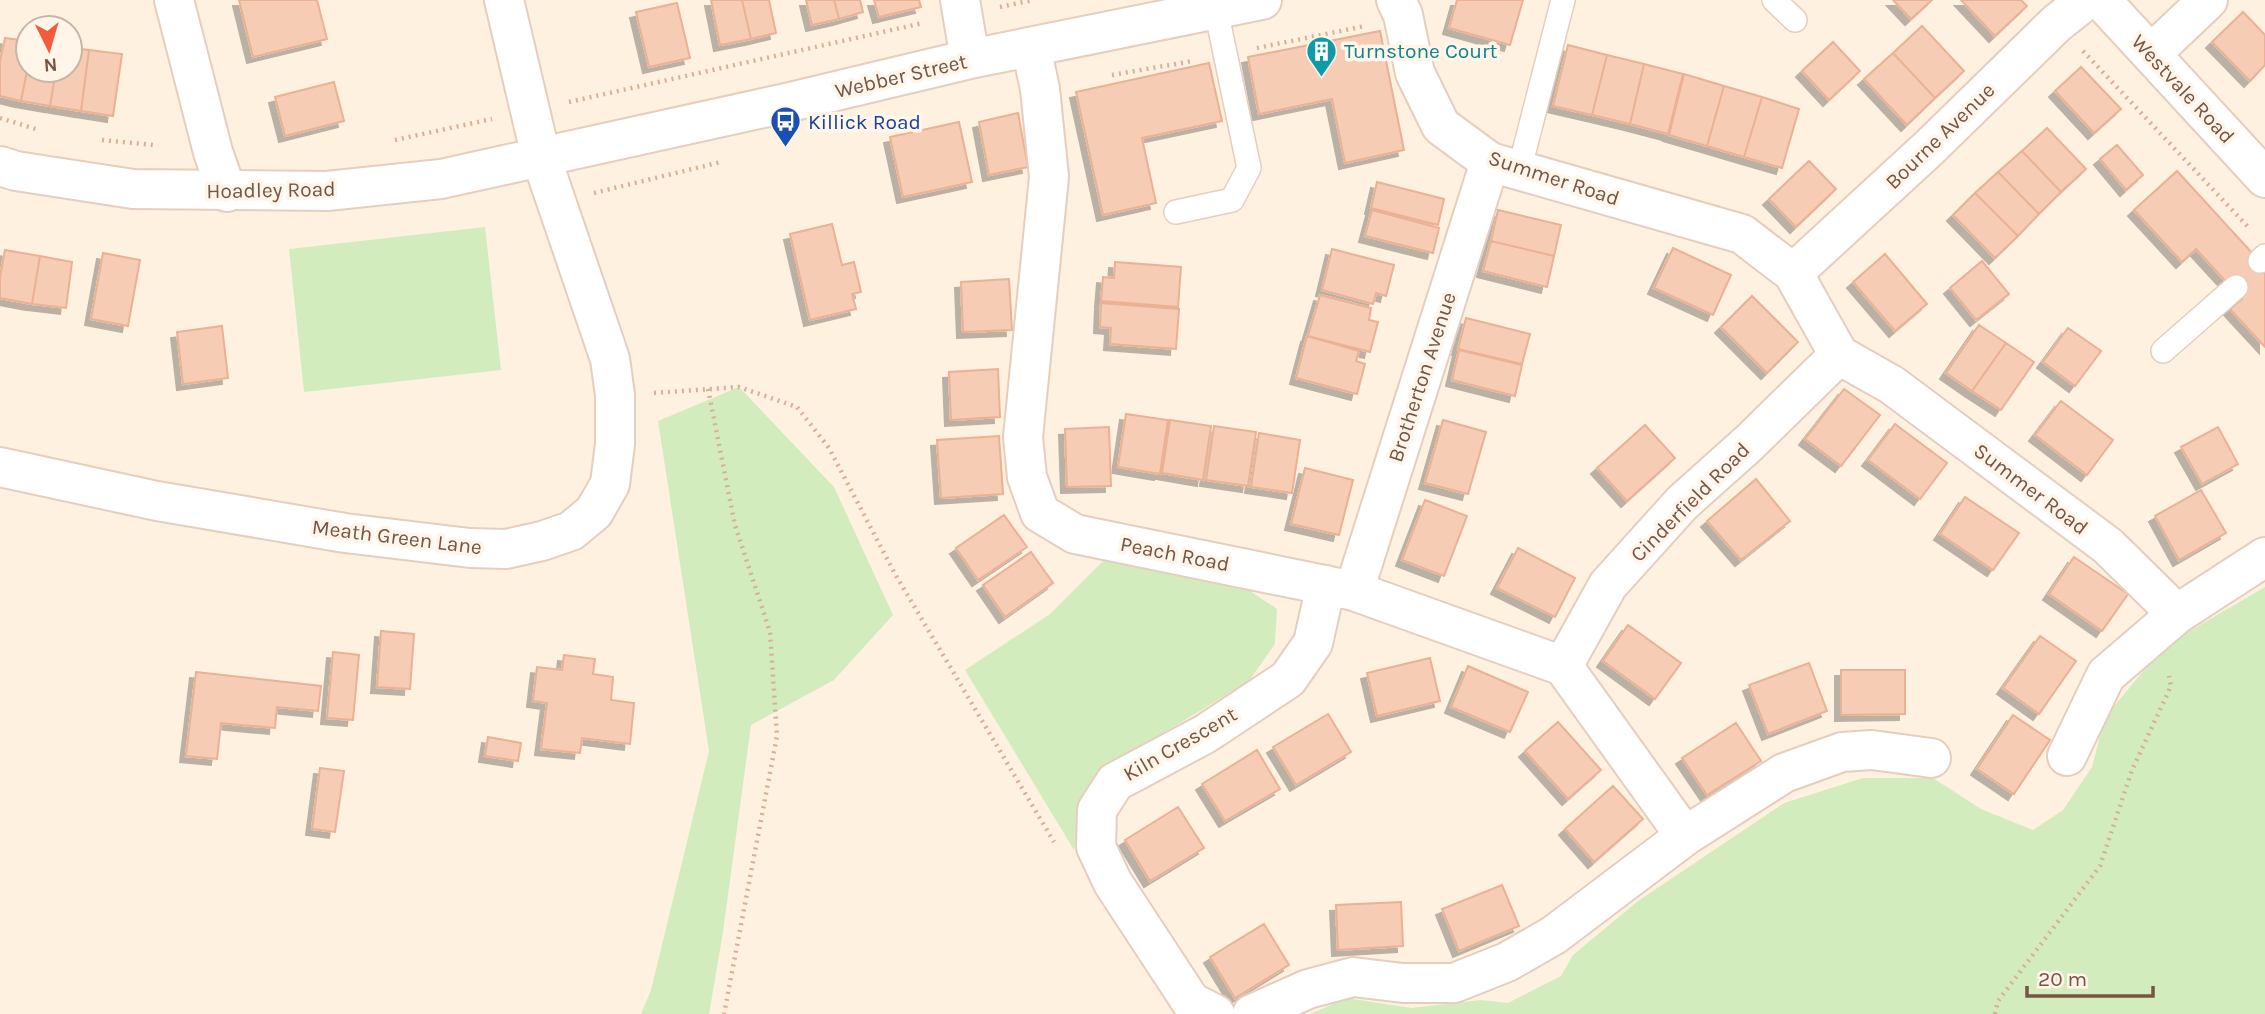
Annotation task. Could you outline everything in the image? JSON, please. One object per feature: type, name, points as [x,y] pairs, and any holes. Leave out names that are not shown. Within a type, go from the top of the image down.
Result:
[{"type":"street","points":[[174,0],[213,152],[227,192]]},
{"type":"street","name":"Meath Green Lane","points":[[0,467],[157,501],[345,533],[470,548],[506,549],[571,531],[594,512],[610,484],[615,444],[615,395],[610,359],[541,157],[504,0]]},
{"type":"street","name":"Webber Street","points":[[541,157],[970,59],[1262,0]]},
{"type":"street","name":"Westvale Road","points":[[2101,0],[2265,178]]},
{"type":"street","points":[[2151,54],[2208,0]]},
{"type":"street","points":[[970,59],[974,5]]},
{"type":"street","name":"Summer Road","points":[[1399,7],[1415,72],[1441,126],[1505,167],[1742,234],[1794,274]]},
{"type":"street","name":"Bourne Avenue","points":[[1794,274],[2072,11]]},
{"type":"street","name":"Peach Road","points":[[1031,47],[1040,89],[1049,177],[1024,437],[1027,477],[1040,513],[1075,534],[1340,588],[1563,666]]},
{"type":"street","name":"Hoadley Road","points":[[0,166],[16,171],[133,189],[327,191],[442,179],[541,157]]},
{"type":"street","name":"Brotherton Avenue","points":[[1340,588],[1505,167]]},
{"type":"street","points":[[1794,274],[1839,355]]},
{"type":"street","name":"Summer Road","points":[[1839,355],[1892,385],[2108,547],[2166,623]]},
{"type":"street","name":"Cinderfield Road","points":[[1563,666],[1608,585],[1682,503],[1839,355]]},
{"type":"street","points":[[2067,756],[2106,674],[2166,623],[2265,557]]},
{"type":"street","name":"Kiln Crescent","points":[[1215,1014],[1191,1002],[1114,883],[1096,847],[1097,810],[1115,782],[1205,734],[1287,679],[1313,643],[1340,588]]},
{"type":"street","points":[[1563,666],[1685,836]]},
{"type":"street","points":[[1252,1014],[1308,989],[1353,976],[1403,983],[1454,983],[1507,962],[1554,934],[1685,836],[1784,773],[1842,752],[1872,750],[1931,758]]},
{"type":"lane","points":[[1505,167],[1563,0]]},
{"type":"lane","points":[[1774,0],[1795,20]]},
{"type":"lane","points":[[1176,212],[1232,200],[1249,168],[1216,10]]},
{"type":"lane","points":[[2163,351],[2236,287]]},
{"type":"path","points":[[974,5],[1033,0]]},
{"type":"path","points":[[1105,77],[1380,23],[1399,7]]},
{"type":"path","points":[[2072,11],[2209,188],[2256,235]]},
{"type":"path","points":[[561,104],[926,23]]},
{"type":"path","points":[[555,202],[730,160]]},
{"type":"path","points":[[615,395],[738,387],[797,407],[829,448],[895,574],[1059,851]]},
{"type":"path","points":[[708,389],[735,525],[770,632],[777,736],[724,1014]]},
{"type":"path","points":[[1995,1014],[1998,1001],[2100,866],[2132,770],[2171,686],[2164,646],[2166,623]]},
{"type":"green space","points":[[485,227],[501,370],[304,392],[289,249]]},
{"type":"green space","points":[[739,387],[834,487],[893,615],[834,680],[751,725],[709,1014],[641,1014],[651,990],[709,751],[658,421]]},
{"type":"green space","points":[[1105,559],[1238,583],[1277,609],[1275,644],[1249,681],[1107,767],[1082,805],[1074,850],[965,670],[1050,614]]},
{"type":"green space","points":[[2265,587],[2265,1014],[1310,1014],[1347,998],[1411,1008],[1481,1000],[1508,1003],[1561,976],[1573,955],[1638,901],[1784,803],[1863,778],[1933,778],[1981,809],[2033,830],[2063,810],[2092,767],[2105,717],[2164,646]]},
{"type":"building","points":[[239,0],[317,0],[327,39],[253,57]]},
{"type":"building","points":[[711,0],[742,0],[751,39],[720,45]]},
{"type":"building","points":[[742,0],[769,0],[776,33],[751,39]]},
{"type":"building","points":[[806,0],[834,0],[839,19],[812,25]]},
{"type":"building","points":[[834,0],[860,0],[863,12],[839,19]]},
{"type":"building","points":[[874,0],[919,0],[921,7],[879,17]]},
{"type":"building","points":[[1457,0],[1523,0],[1510,45],[1449,28]]},
{"type":"building","points":[[1893,0],[1932,0],[1911,19]]},
{"type":"building","points":[[1961,0],[2021,0],[2027,6],[1995,36]]},
{"type":"building","points":[[677,3],[690,58],[649,67],[636,12]]},
{"type":"building","points":[[2243,12],[2265,35],[2265,65],[2250,81],[2212,42]]},
{"type":"building","points":[[1922,26],[1964,71],[1935,98],[1893,53]]},
{"type":"building","name":"Turnstone Court","points":[[1380,31],[1404,150],[1345,163],[1332,99],[1259,114],[1248,57]]},
{"type":"building","points":[[5,38],[14,39],[14,84],[24,84],[21,101],[0,96],[0,61]]},
{"type":"building","points":[[1833,42],[1860,71],[1829,100],[1802,71]]},
{"type":"building","points":[[1568,45],[1607,55],[1592,115],[1553,106]]},
{"type":"building","points":[[84,49],[89,50],[81,111],[50,106],[54,84],[84,84]]},
{"type":"building","points":[[89,50],[122,54],[113,116],[81,111]]},
{"type":"building","points":[[1893,53],[1935,98],[1907,125],[1864,79]]},
{"type":"building","points":[[1607,55],[1644,64],[1630,124],[1592,115]]},
{"type":"building","points":[[1209,63],[1222,121],[1142,138],[1156,203],[1103,215],[1076,92]]},
{"type":"building","points":[[1644,64],[1683,74],[1668,134],[1630,124]]},
{"type":"building","points":[[2081,67],[2121,109],[2094,133],[2055,91]]},
{"type":"building","points":[[1684,74],[1724,86],[1707,146],[1669,135]]},
{"type":"building","points":[[334,82],[344,121],[285,136],[275,97]]},
{"type":"building","points":[[24,84],[54,84],[50,106],[21,101]]},
{"type":"building","points":[[1724,86],[1762,97],[1744,157],[1707,146]]},
{"type":"building","points":[[1762,97],[1799,109],[1782,168],[1744,157]]},
{"type":"building","points":[[1018,113],[1028,167],[989,175],[979,122]]},
{"type":"building","points":[[959,122],[972,182],[903,197],[890,137]]},
{"type":"building","points":[[2047,128],[2086,169],[2061,192],[2022,151]]},
{"type":"building","points":[[2117,145],[2143,175],[2126,190],[2100,159]]},
{"type":"building","points":[[2022,151],[2061,192],[2039,214],[1998,172]]},
{"type":"building","points":[[1809,161],[1836,189],[1796,227],[1769,199]]},
{"type":"building","points":[[2177,171],[2265,267],[2265,347],[2230,309],[2242,299],[2196,249],[2182,262],[2134,210]]},
{"type":"building","points":[[1998,172],[2039,214],[2018,236],[1975,193]]},
{"type":"building","points":[[1377,182],[1444,199],[1438,225],[1371,208]]},
{"type":"building","points":[[1975,193],[2018,236],[1995,258],[1953,215]]},
{"type":"building","points":[[1372,210],[1439,228],[1433,253],[1365,236]]},
{"type":"building","points":[[1498,210],[1561,225],[1554,256],[1491,241]]},
{"type":"building","points":[[832,224],[842,265],[854,262],[861,292],[852,294],[856,309],[810,320],[790,234]]},
{"type":"building","points":[[1491,241],[1554,256],[1547,287],[1483,271]]},
{"type":"building","points":[[1673,248],[1731,275],[1713,315],[1654,288]]},
{"type":"building","points":[[1332,249],[1394,265],[1386,296],[1376,293],[1373,304],[1322,290]]},
{"type":"building","points":[[5,250],[40,256],[32,304],[0,298],[0,277]]},
{"type":"building","points":[[103,253],[140,260],[128,326],[91,319]]},
{"type":"building","points":[[1885,254],[1927,304],[1895,331],[1853,282]]},
{"type":"building","points":[[40,256],[72,262],[66,308],[32,304]]},
{"type":"building","points":[[1982,261],[2009,294],[1976,320],[1950,288]]},
{"type":"building","points":[[1115,262],[1181,267],[1178,307],[1101,301],[1103,277],[1114,278]]},
{"type":"building","points":[[1009,279],[1012,330],[963,332],[961,282]]},
{"type":"building","points":[[1320,295],[1371,308],[1369,320],[1378,322],[1370,352],[1308,336]]},
{"type":"building","points":[[1752,296],[1798,342],[1767,373],[1721,327]]},
{"type":"building","points":[[1101,303],[1179,309],[1176,349],[1110,344],[1111,328],[1100,327]]},
{"type":"building","points":[[1466,318],[1530,334],[1522,364],[1458,349]]},
{"type":"building","points":[[1979,325],[2006,343],[1972,391],[1946,373]]},
{"type":"building","points":[[222,326],[228,378],[183,384],[177,332]]},
{"type":"building","points":[[2068,328],[2101,351],[2075,386],[2043,362]]},
{"type":"building","points":[[1307,336],[1359,351],[1356,361],[1365,364],[1357,394],[1296,378]]},
{"type":"building","points":[[2006,343],[2034,362],[2001,410],[1972,391]]},
{"type":"building","points":[[1459,350],[1522,365],[1515,396],[1452,380]]},
{"type":"building","points":[[998,369],[1000,417],[951,420],[949,372]]},
{"type":"building","points":[[1844,389],[1880,415],[1841,466],[1805,439]]},
{"type":"building","points":[[2061,401],[2113,440],[2087,475],[2035,435]]},
{"type":"building","points":[[1126,414],[1168,420],[1160,474],[1118,467]]},
{"type":"building","points":[[1170,420],[1211,426],[1203,480],[1162,473]]},
{"type":"building","points":[[1443,420],[1486,432],[1468,494],[1425,483]]},
{"type":"building","points":[[1895,424],[1947,463],[1920,499],[1868,460]]},
{"type":"building","points":[[1645,425],[1675,458],[1627,501],[1597,468]]},
{"type":"building","points":[[1214,426],[1256,432],[1248,486],[1206,480]]},
{"type":"building","points":[[1109,427],[1111,486],[1067,487],[1065,429]]},
{"type":"building","points":[[2218,427],[2238,464],[2202,484],[2181,447]]},
{"type":"building","points":[[1259,433],[1300,440],[1292,493],[1251,487]]},
{"type":"building","points":[[999,436],[1003,494],[941,498],[937,440]]},
{"type":"building","points":[[1305,468],[1353,480],[1339,535],[1291,524]]},
{"type":"building","points":[[1756,479],[1790,521],[1741,560],[1707,521]]},
{"type":"building","points":[[2201,490],[2226,533],[2179,560],[2155,516]]},
{"type":"building","points":[[1965,497],[2019,533],[1993,570],[1940,534]]},
{"type":"building","points":[[1425,500],[1467,516],[1444,576],[1402,560]]},
{"type":"building","points":[[1004,515],[1027,547],[978,580],[956,548]]},
{"type":"building","points":[[1518,548],[1575,578],[1555,617],[1497,588]]},
{"type":"building","points":[[1031,552],[1053,583],[1005,617],[983,585]]},
{"type":"building","points":[[2074,557],[2128,594],[2102,631],[2049,594]]},
{"type":"building","points":[[1628,625],[1681,663],[1655,699],[1603,661]]},
{"type":"building","points":[[381,631],[414,634],[410,689],[377,687]]},
{"type":"building","points":[[2040,636],[2076,661],[2039,714],[2003,688]]},
{"type":"building","points":[[333,652],[359,655],[353,720],[327,718]]},
{"type":"building","points":[[564,655],[595,659],[593,674],[613,677],[611,700],[634,703],[630,744],[582,738],[580,753],[541,749],[547,703],[533,701],[537,667],[562,670]]},
{"type":"building","points":[[1430,658],[1440,701],[1377,716],[1367,673]]},
{"type":"building","points":[[1809,663],[1827,711],[1768,734],[1749,685]]},
{"type":"building","points":[[1468,666],[1528,692],[1510,732],[1451,707]]},
{"type":"building","points":[[1841,670],[1905,670],[1905,714],[1841,715]]},
{"type":"building","points":[[196,672],[321,686],[318,711],[277,707],[275,728],[221,723],[217,759],[186,756]]},
{"type":"building","points":[[1328,714],[1351,752],[1296,785],[1273,747]]},
{"type":"building","points":[[2013,715],[2050,740],[2014,794],[1977,769]]},
{"type":"building","points":[[1558,722],[1601,770],[1568,799],[1525,751]]},
{"type":"building","points":[[1736,723],[1761,761],[1707,795],[1682,758]]},
{"type":"building","points":[[488,737],[521,743],[518,761],[485,756]]},
{"type":"building","points":[[1257,750],[1280,789],[1225,821],[1202,784]]},
{"type":"building","points":[[320,768],[344,771],[335,832],[312,829]]},
{"type":"building","points":[[1613,786],[1643,819],[1594,862],[1565,829]]},
{"type":"building","points":[[1178,807],[1204,848],[1150,881],[1125,840]]},
{"type":"building","points":[[1502,885],[1519,926],[1459,951],[1442,909]]},
{"type":"building","points":[[1401,902],[1403,946],[1338,950],[1336,905]]},
{"type":"building","points":[[1264,924],[1289,965],[1235,998],[1210,957]]},
{"type":"place","name":"Turnstone Court","points":[[1321,78]]},
{"type":"place","name":"Killick Road","points":[[785,149]]}]
